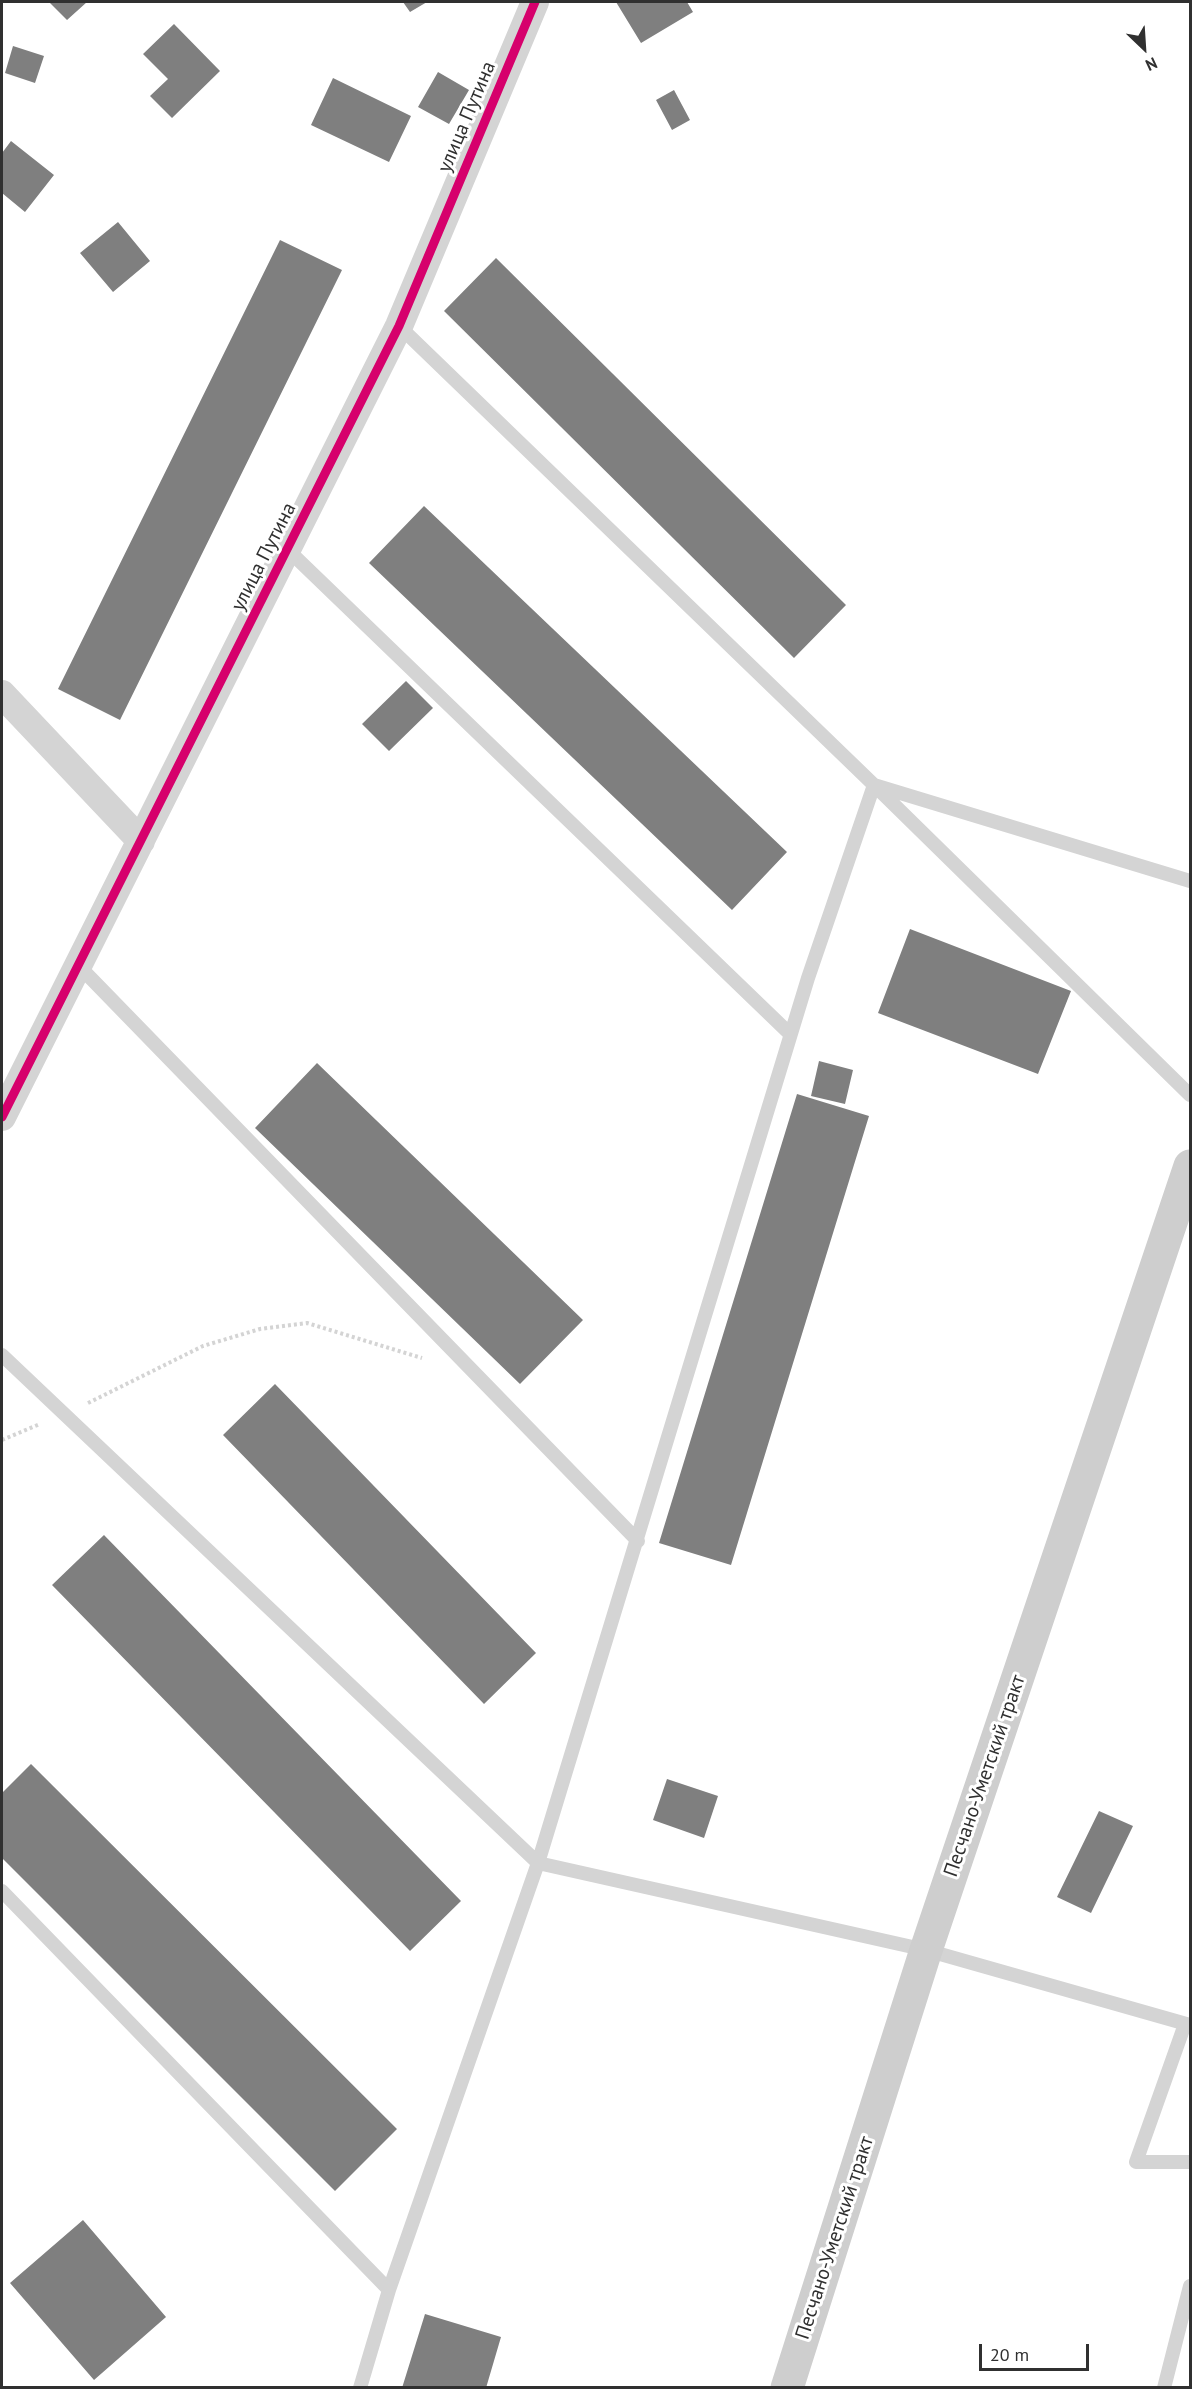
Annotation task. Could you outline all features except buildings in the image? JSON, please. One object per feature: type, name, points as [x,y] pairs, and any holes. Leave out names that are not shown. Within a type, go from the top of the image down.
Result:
[{"type":"main road","name":"Песчано-Уметский тракт","points":[[787,2388],[926,1950],[1191,1166]]},
{"type":"street","name":"улица Путина","points":[[2,1117],[399,326],[535,2]]},
{"type":"street","points":[[2,694],[141,841]]},
{"type":"lane","points":[[399,326],[874,784],[1191,1095]]},
{"type":"lane","points":[[287,549],[790,1034]]},
{"type":"lane","points":[[874,784],[1191,881]]},
{"type":"lane","points":[[360,2388],[389,2290],[537,1863],[638,1541],[790,1034],[874,784]]},
{"type":"lane","points":[[78,965],[638,1541]]},
{"type":"lane","points":[[2,1355],[537,1863],[926,1950],[1188,2024],[1136,2162],[1191,2162]]},
{"type":"lane","points":[[2,1891],[389,2290]]},
{"type":"lane","points":[[1164,2388],[1191,2286]]},
{"type":"path","points":[[2,1440],[63,1414],[203,1346],[260,1329],[307,1323],[476,1374]]},
{"type":"cycle path","points":[[2,1117],[399,326],[535,2]]}]
